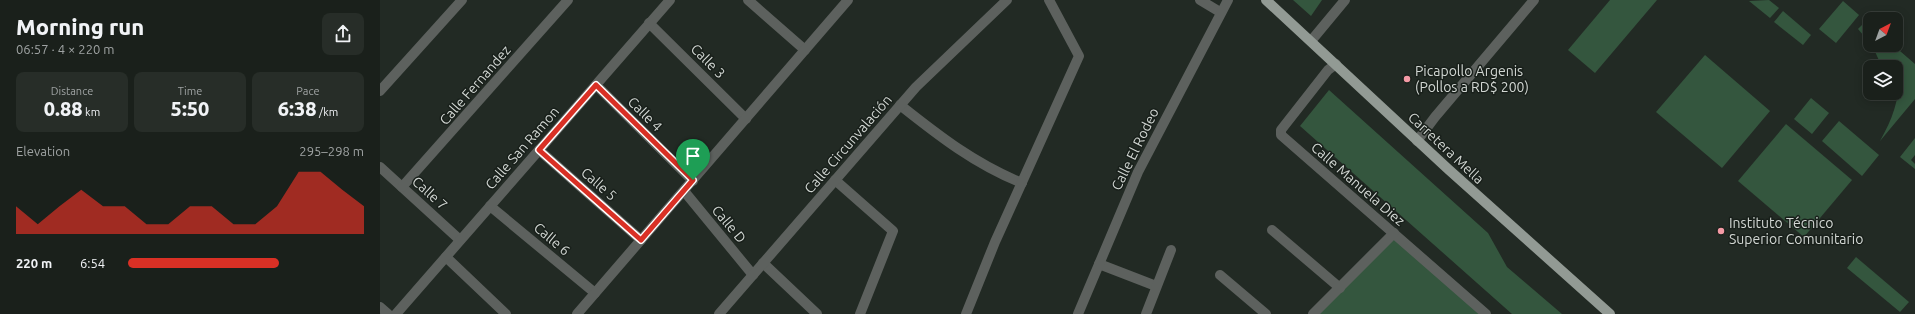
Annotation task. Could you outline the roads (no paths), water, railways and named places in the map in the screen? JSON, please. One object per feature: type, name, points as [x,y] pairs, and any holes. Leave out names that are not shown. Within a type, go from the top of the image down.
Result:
[{"type":"main road","name":"Carretera Mella","points":[[1266,0],[1417,141],[1610,314]]},
{"type":"street","points":[[380,91],[462,0]]},
{"type":"street","name":"Calle Fernandez","points":[[402,187],[568,0]]},
{"type":"street","name":"Calle San Ramon","points":[[396,314],[670,0]]},
{"type":"street","points":[[748,0],[805,50]]},
{"type":"street","points":[[577,314],[848,0]]},
{"type":"street","name":"Calle Circunvalación","points":[[719,314],[916,86],[1007,0]]},
{"type":"street","points":[[966,314],[995,242],[1079,56],[1049,0]]},
{"type":"street","points":[[1200,0],[1220,12]]},
{"type":"street","name":"Calle El Rodeo","points":[[1078,314],[1138,172],[1220,12],[1228,0]]},
{"type":"street","points":[[1310,41],[1345,0]]},
{"type":"street","points":[[1417,141],[1435,117],[1534,0]]},
{"type":"street","name":"Calle 3","points":[[649,23],[746,119]]},
{"type":"street","name":"Calle Manuela Diez","points":[[1336,64],[1328,70],[1280,133],[1486,314]]},
{"type":"street","name":"Calle 4","points":[[596,85],[693,180]]},
{"type":"street","points":[[900,105],[954,148],[995,172],[1022,183]]},
{"type":"street","name":"Calle 5","points":[[539,150],[641,240]]},
{"type":"street","name":"Calle 7","points":[[380,167],[460,240]]},
{"type":"street","points":[[835,180],[893,231],[860,314]]},
{"type":"street","name":"Calle D","points":[[684,191],[753,275]]},
{"type":"street","name":"Calle 6","points":[[490,206],[595,293]]},
{"type":"street","points":[[1272,230],[1340,288]]},
{"type":"street","points":[[1313,314],[1394,234]]},
{"type":"street","points":[[1146,314],[1171,250]]},
{"type":"street","points":[[446,257],[506,314]]},
{"type":"street","points":[[763,263],[817,314]]},
{"type":"street","points":[[1099,264],[1156,286]]},
{"type":"street","points":[[1220,275],[1266,314]]},
{"type":"street","points":[[380,307],[388,314]]},
{"type":"place","name":"Picapollo Argenis (Pollos a RD$ 200)","points":[[1407,79]]},
{"type":"place","name":"Instituto Técnico Superior Comunitario","points":[[1721,231]]}]
